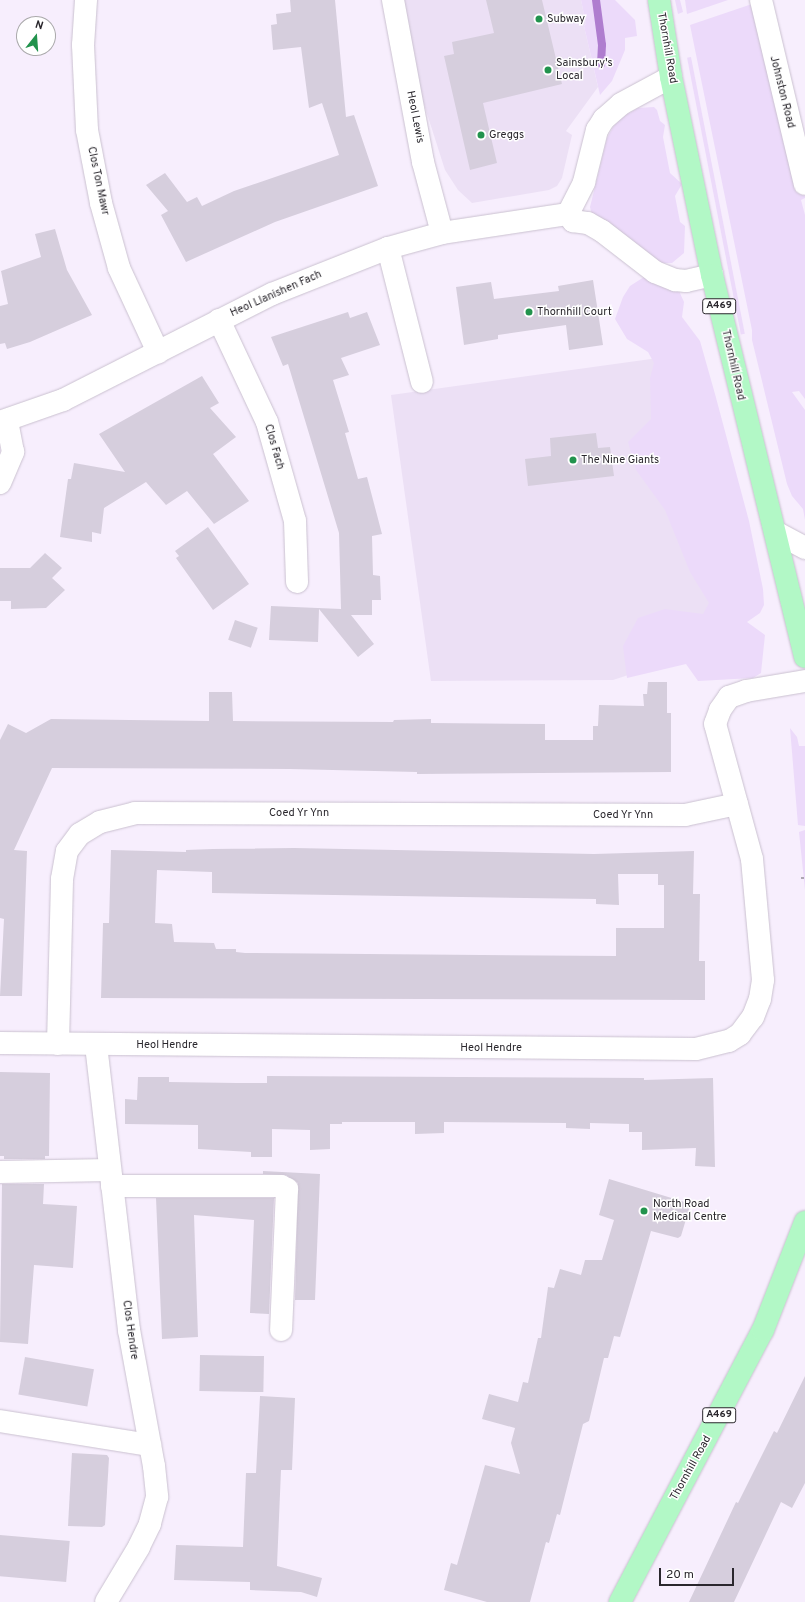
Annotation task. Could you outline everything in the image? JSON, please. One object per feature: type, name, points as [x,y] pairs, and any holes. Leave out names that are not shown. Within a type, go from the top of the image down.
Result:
[{"type":"main road","name":"Thornhill Road","points":[[659,0],[671,77],[712,275],[746,421],[777,533],[805,657]]},
{"type":"main road","name":"Thornhill Road","points":[[620,1602],[763,1330],[805,1222]]},
{"type":"street","name":"Clos Ton Mawr","points":[[86,0],[83,45],[87,130],[101,203],[119,268],[158,352]]},
{"type":"street","name":"Heol Lewis","points":[[393,0],[423,162],[442,233]]},
{"type":"street","name":"Johnston Road","points":[[761,0],[805,184]]},
{"type":"street","points":[[671,77],[621,104],[604,120],[597,130],[584,182],[568,214],[573,221],[588,222],[602,231],[655,272],[675,280],[686,281],[712,275]]},
{"type":"street","name":"Heol Llanishen Fach","points":[[4,421],[63,400],[272,294],[388,248],[442,233],[568,214]]},
{"type":"street","points":[[388,248],[422,382]]},
{"type":"street","name":"Clos Fach","points":[[219,320],[267,422],[295,521],[297,582]]},
{"type":"street","points":[[0,483],[13,452],[4,421]]},
{"type":"street","points":[[777,533],[805,548]]},
{"type":"street","name":"Heol Hendre","points":[[0,1043],[696,1049],[729,1041],[740,1034],[753,1017],[760,999],[763,980],[752,859],[717,736],[715,724],[720,710],[728,697],[746,691],[805,681]]},
{"type":"street","name":"Coed Yr Ynn","points":[[58,1044],[62,879],[67,851],[80,834],[100,822],[135,813],[685,815],[737,804]]},
{"type":"street","name":"Clos Hendre","points":[[96,1045],[129,1330],[150,1444],[157,1497],[150,1524],[106,1602]]},
{"type":"street","points":[[0,1172],[281,1186],[287,1189],[281,1330]]},
{"type":"street","points":[[0,1421],[150,1444]]},
{"type":"shaded area","points":[[404,0],[581,0],[586,24],[584,26],[598,87],[566,131],[572,135],[562,178],[557,186],[549,190],[472,203],[458,190],[445,170],[423,101],[414,65]]},
{"type":"shaded area","points":[[581,0],[615,0],[635,20],[637,36],[625,38],[625,50],[612,81],[600,95],[584,26],[586,24]]},
{"type":"shaded area","points":[[675,0],[680,0],[683,12],[678,14]]},
{"type":"shaded area","points":[[685,0],[728,0],[687,14]]},
{"type":"shaded area","points":[[752,4],[795,100],[803,129],[805,198],[801,200],[805,215],[805,399],[799,391],[792,392],[805,410],[805,520],[803,509],[792,496],[787,484],[752,340],[752,330],[690,25]]},
{"type":"shaded area","points":[[691,57],[745,334],[741,335],[687,58]]},
{"type":"shaded area","points":[[654,107],[657,110],[660,121],[665,125],[663,137],[670,173],[682,184],[675,196],[680,222],[685,226],[684,253],[672,263],[655,263],[592,215],[590,207],[607,138],[613,127],[622,117],[638,108]]},
{"type":"shaded area","points":[[644,277],[679,291],[684,302],[682,317],[700,341],[715,394],[749,521],[763,589],[764,605],[760,613],[747,622],[765,635],[761,673],[753,678],[698,681],[686,664],[627,678],[623,646],[638,618],[665,609],[703,614],[709,603],[690,572],[665,510],[636,470],[628,442],[651,419],[650,378],[654,363],[648,352],[627,339],[615,319],[623,297],[630,286]]},
{"type":"shaded area","points":[[680,355],[730,624],[680,658],[613,680],[431,681],[391,395]]},
{"type":"shaded area","points":[[790,728],[797,737],[799,746],[805,746],[805,826],[798,825]]},
{"type":"shaded area","points":[[805,830],[805,890],[799,832]]},
{"type":"building","points":[[290,0],[335,0],[346,117],[354,115],[378,186],[275,222],[186,262],[161,215],[168,211],[146,185],[165,173],[187,202],[197,197],[202,206],[234,191],[339,155],[322,103],[309,108],[301,47],[273,50],[271,25],[277,24],[276,14],[291,12]]},
{"type":"building","points":[[486,0],[542,0],[562,84],[483,103],[497,163],[470,170],[444,56],[454,54],[452,42],[494,33]]},
{"type":"building","points":[[55,229],[67,270],[92,315],[30,342],[7,349],[5,343],[0,344],[0,306],[8,304],[1,271],[41,257],[35,234]]},
{"type":"building","name":"Thornhill Court","points":[[593,280],[603,345],[569,350],[566,325],[498,335],[498,339],[464,345],[456,287],[491,282],[494,299],[559,291],[558,286]]},
{"type":"building","points":[[348,312],[350,318],[367,312],[380,345],[341,358],[349,375],[333,380],[349,432],[345,433],[358,479],[367,477],[382,534],[372,536],[373,575],[380,576],[381,600],[372,600],[372,615],[351,615],[374,644],[358,657],[319,609],[318,642],[269,640],[271,606],[341,609],[339,533],[288,364],[283,366],[271,337]]},
{"type":"building","points":[[202,376],[219,403],[210,408],[236,437],[213,454],[249,501],[214,524],[187,491],[166,505],[146,482],[104,508],[101,534],[92,532],[92,542],[60,537],[68,479],[71,479],[74,463],[125,472],[99,434]]},
{"type":"building","points":[[596,433],[598,448],[610,447],[614,476],[528,486],[525,459],[551,456],[550,438]]},
{"type":"building","points":[[208,527],[249,584],[213,610],[176,558],[179,556],[175,551]]},
{"type":"building","points":[[45,553],[62,568],[52,578],[65,590],[46,608],[11,609],[11,601],[0,601],[0,568],[30,568]]},
{"type":"building","points":[[235,620],[258,628],[251,648],[228,640]]},
{"type":"building","points":[[648,682],[667,682],[667,713],[671,713],[671,772],[417,774],[417,772],[290,769],[52,768],[14,850],[27,851],[22,996],[0,996],[4,919],[0,918],[0,740],[8,724],[26,733],[51,719],[209,721],[209,692],[232,692],[233,721],[393,722],[394,720],[431,719],[431,723],[545,724],[545,740],[593,740],[593,726],[598,726],[599,705],[644,706],[643,694],[647,694]]},
{"type":"building","points":[[294,848],[594,854],[694,851],[693,894],[700,894],[699,961],[705,961],[705,1000],[101,998],[103,923],[109,923],[111,850],[186,852],[186,850]],"holes":[[[157,870],[212,872],[212,893],[596,899],[596,904],[619,905],[618,874],[658,874],[658,885],[664,885],[664,928],[616,928],[616,956],[245,953],[236,952],[236,949],[216,949],[214,943],[174,942],[172,924],[155,923]]]},
{"type":"building","points":[[0,1072],[50,1073],[49,1156],[45,1156],[45,1159],[4,1159],[4,1156],[0,1156]]},
{"type":"building","points":[[267,1076],[644,1078],[644,1080],[713,1078],[715,1167],[695,1166],[696,1148],[642,1150],[642,1132],[629,1132],[629,1124],[590,1123],[590,1129],[566,1128],[566,1123],[444,1122],[444,1133],[415,1134],[415,1122],[342,1122],[342,1124],[330,1124],[330,1149],[310,1150],[310,1130],[272,1129],[272,1157],[251,1157],[251,1152],[198,1149],[198,1125],[125,1124],[125,1099],[137,1100],[138,1077],[169,1077],[169,1082],[267,1083]]},
{"type":"building","points":[[263,1171],[320,1174],[315,1300],[295,1300],[298,1183],[286,1175],[263,1174]]},
{"type":"building","points":[[609,1179],[688,1203],[690,1206],[681,1236],[678,1238],[651,1231],[620,1337],[614,1336],[608,1358],[604,1358],[589,1421],[583,1424],[560,1515],[557,1514],[549,1543],[546,1542],[530,1602],[487,1602],[444,1590],[451,1563],[457,1565],[485,1465],[520,1474],[511,1443],[515,1428],[482,1419],[489,1394],[518,1402],[523,1382],[528,1383],[538,1338],[541,1338],[548,1287],[554,1288],[560,1269],[581,1275],[585,1260],[602,1260],[614,1220],[599,1215]]},
{"type":"building","points":[[2,1184],[44,1184],[43,1204],[77,1206],[73,1268],[34,1265],[28,1344],[0,1342]]},
{"type":"building","points":[[156,1198],[274,1198],[269,1314],[250,1313],[254,1220],[194,1215],[198,1337],[162,1339]]},
{"type":"building","points":[[200,1355],[264,1356],[263,1392],[199,1391]]},
{"type":"building","points":[[25,1357],[94,1369],[87,1407],[18,1394]]},
{"type":"building","points":[[805,1376],[805,1483],[792,1508],[781,1502],[734,1602],[689,1602],[736,1502],[738,1503],[774,1431],[777,1433]]},
{"type":"building","points":[[260,1396],[295,1398],[292,1470],[281,1470],[277,1566],[322,1578],[317,1597],[301,1592],[250,1590],[250,1582],[174,1580],[176,1545],[243,1547],[246,1473],[256,1473]]},
{"type":"building","points":[[72,1453],[107,1455],[109,1458],[105,1525],[102,1527],[68,1526]]},
{"type":"building","points":[[0,1535],[70,1541],[66,1582],[0,1576]]},
{"type":"waterway","points":[[596,0],[602,45],[601,64]]},
{"type":"place","name":"Subway","points":[[539,19]]},
{"type":"place","name":"Sainsbury's Local","points":[[548,70]]},
{"type":"place","name":"Greggs","points":[[481,135]]},
{"type":"place","name":"Thornhill Court","points":[[529,312]]},
{"type":"place","name":"The Nine Giants","points":[[573,460]]},
{"type":"place","name":"North Road Medical Centre","points":[[644,1211]]}]
